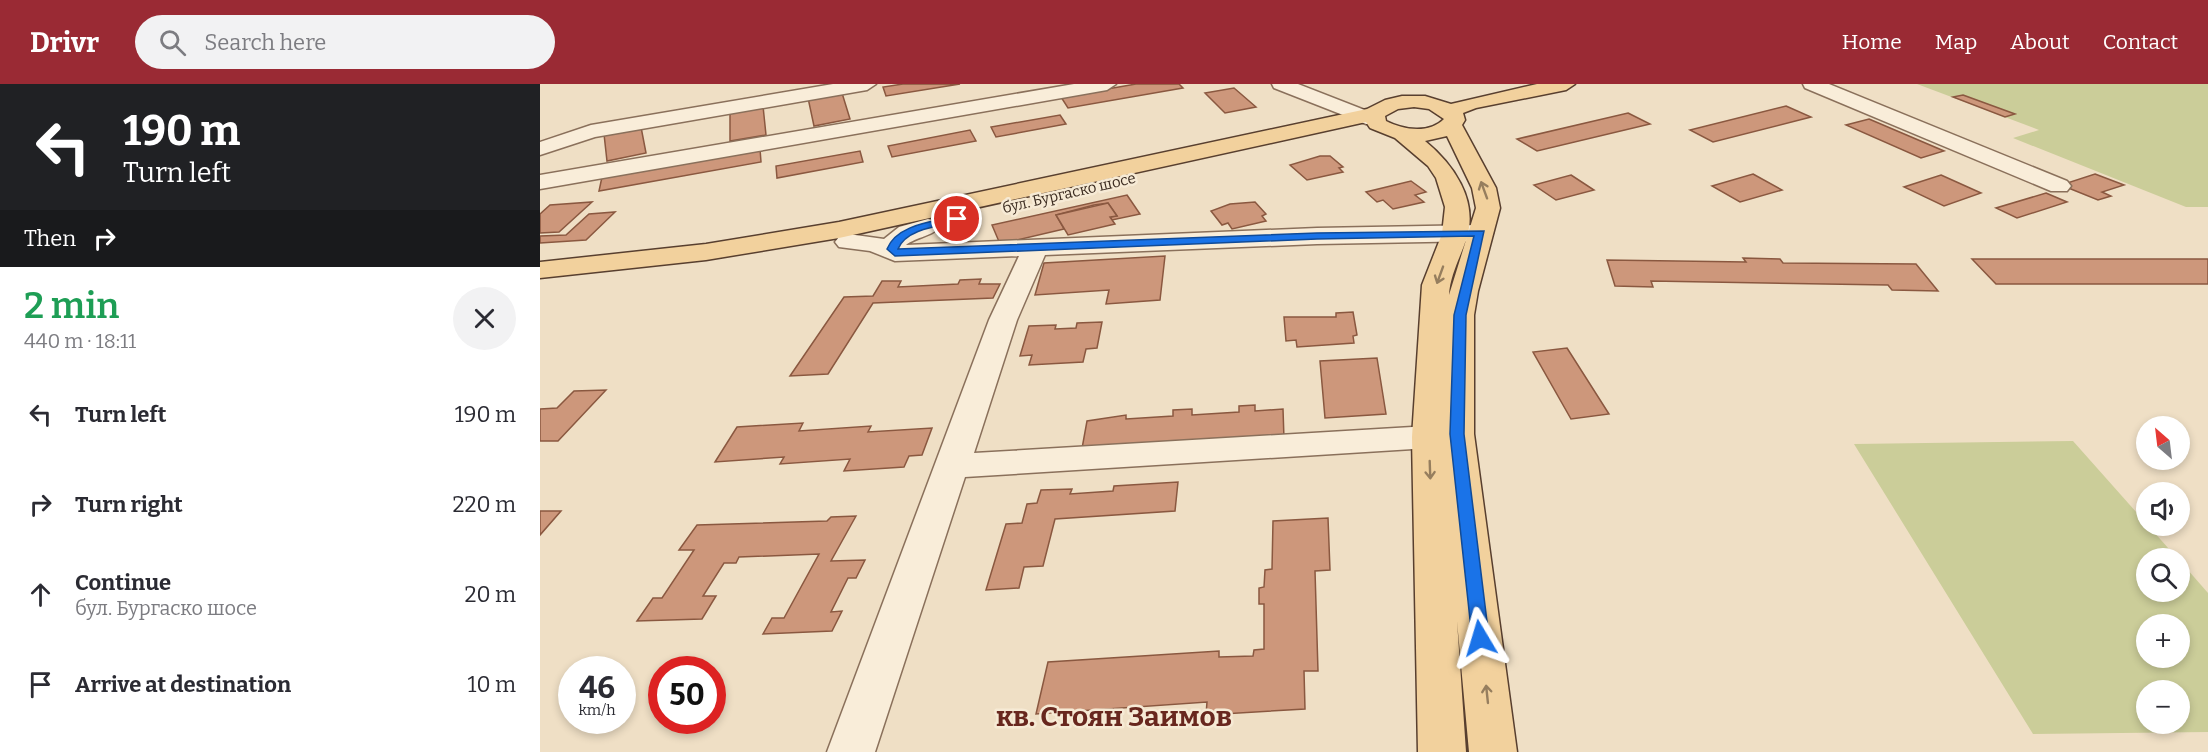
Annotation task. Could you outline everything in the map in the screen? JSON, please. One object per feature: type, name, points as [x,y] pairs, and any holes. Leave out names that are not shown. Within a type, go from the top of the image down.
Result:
[{"type":"main road","points":[[1380,120],[1400,103],[1420,102],[1519,84]]},
{"type":"main road","points":[[1380,120],[1433,133],[1471,103],[1566,84]]},
{"type":"main road","points":[[1320,99],[1342,111],[1343,116],[1335,122]]},
{"type":"main road","points":[[1420,102],[1451,118],[1487,200],[1488,208],[1468,233],[1436,285],[1429,437],[1442,752]]},
{"type":"main road","points":[[1380,120],[1429,154],[1447,178],[1468,233],[1460,315],[1457,434],[1493,752]]},
{"type":"main road","name":"бул. Бургаско шосе","points":[[540,270],[706,252],[839,230],[1335,122],[1380,120]]},
{"type":"main road","name":"бул. Бургаско шосе","points":[[540,284],[656,273],[848,242],[928,226],[1290,143],[1370,128],[1380,120]]},
{"type":"street","points":[[540,149],[591,131],[867,84]]},
{"type":"street","points":[[540,182],[1107,84]]},
{"type":"street","points":[[1812,84],[2059,186]]},
{"type":"street","points":[[1285,86],[1380,120]]},
{"type":"street","points":[[1285,86],[1364,107],[1380,120]]},
{"type":"street","points":[[895,253],[893,244],[896,240],[909,231],[928,226]]},
{"type":"street","points":[[848,242],[875,244],[895,253],[1317,236],[1468,233]]},
{"type":"street","points":[[851,752],[1004,320],[1035,249]]},
{"type":"street","points":[[952,466],[1429,437]]},
{"type":"green space","points":[[1917,84],[2208,84],[2208,207],[2186,207],[2013,138],[2039,130]]},
{"type":"green space","points":[[2073,441],[2136,512],[2136,536],[2157,536],[2168,548],[2136,548],[2136,602],[2190,602],[2190,572],[2208,593],[2208,732],[2190,732],[2190,680],[2136,680],[2136,733],[2033,734],[1854,444]]},
{"type":"building","points":[[903,84],[960,84],[886,96],[883,87]]},
{"type":"building","points":[[1136,84],[1179,84],[1183,88],[1068,108],[1061,97]]},
{"type":"building","points":[[1234,88],[1256,107],[1225,113],[1205,93]]},
{"type":"building","points":[[842,93],[850,119],[814,126],[808,98]]},
{"type":"building","points":[[1963,95],[2015,114],[2005,117],[1953,97]]},
{"type":"building","points":[[763,106],[766,135],[730,141],[730,112]]},
{"type":"building","points":[[1786,106],[1811,117],[1713,142],[1690,130]]},
{"type":"building","points":[[1628,113],[1650,124],[1537,151],[1517,139]]},
{"type":"building","points":[[1060,115],[1066,124],[996,137],[991,127]]},
{"type":"building","points":[[1869,119],[1944,151],[1921,158],[1846,125]]},
{"type":"building","points":[[641,127],[646,153],[607,161],[604,134]]},
{"type":"building","points":[[970,130],[976,141],[892,157],[888,146]]},
{"type":"building","points":[[760,149],[761,162],[599,191],[602,177]]},
{"type":"building","points":[[860,151],[863,162],[777,178],[776,166]]},
{"type":"building","points":[[1320,156],[1330,156],[1343,167],[1339,168],[1343,172],[1307,180],[1290,165]]},
{"type":"building","points":[[1753,174],[1782,190],[1740,202],[1712,186]]},
{"type":"building","points":[[2095,174],[2124,185],[2102,192],[2111,196],[2098,200],[2061,185]]},
{"type":"building","points":[[1571,175],[1594,190],[1556,200],[1534,185]]},
{"type":"building","points":[[1941,175],[1981,193],[1944,206],[1904,187]]},
{"type":"building","points":[[1411,181],[1426,192],[1415,195],[1424,202],[1393,209],[1383,200],[1377,202],[1366,192]]},
{"type":"building","points":[[2046,193],[2067,202],[2017,218],[1996,208]]},
{"type":"building","points":[[1127,195],[1140,214],[1112,220],[1110,217],[1117,216],[1108,203],[1094,205],[1056,215],[1064,229],[1000,244],[992,225]]},
{"type":"building","points":[[592,202],[559,232],[540,233],[540,214],[550,205]]},
{"type":"building","points":[[1255,202],[1266,214],[1262,216],[1266,221],[1232,229],[1228,223],[1222,225],[1211,211],[1230,204]]},
{"type":"building","points":[[1108,203],[1117,216],[1110,217],[1115,224],[1068,235],[1056,215]]},
{"type":"building","points":[[615,212],[586,240],[540,243],[540,236],[566,235],[589,214]]},
{"type":"building","points":[[1165,256],[1160,300],[1106,304],[1109,290],[1035,295],[1044,263]]},
{"type":"building","points":[[1743,258],[1780,259],[1783,263],[1916,264],[1938,291],[1892,290],[1888,285],[1651,281],[1653,287],[1615,286],[1607,260],[1746,262]]},
{"type":"building","points":[[1972,259],[2208,259],[2208,284],[1996,284]]},
{"type":"building","points":[[981,279],[979,284],[1000,284],[993,298],[873,303],[828,374],[790,376],[844,297],[873,296],[882,281],[901,281],[898,287],[958,284],[960,280]]},
{"type":"building","points":[[1353,312],[1357,335],[1353,336],[1354,343],[1297,347],[1296,340],[1286,341],[1284,317],[1336,317],[1336,313]]},
{"type":"building","points":[[1102,322],[1097,348],[1086,349],[1083,362],[1029,365],[1032,355],[1020,356],[1029,326],[1056,325],[1055,329],[1076,328],[1077,323]]},
{"type":"building","points":[[1567,348],[1609,414],[1571,419],[1533,352]]},
{"type":"building","points":[[1377,358],[1386,414],[1325,418],[1320,361]]},
{"type":"building","points":[[606,390],[558,441],[540,441],[540,409],[557,408],[574,391]]},
{"type":"building","points":[[1255,405],[1255,411],[1283,409],[1284,439],[1081,454],[1087,421],[1126,415],[1126,419],[1173,416],[1173,410],[1192,409],[1192,415],[1239,412],[1239,406]]},
{"type":"building","points":[[803,423],[799,431],[871,426],[868,432],[932,428],[922,455],[909,456],[904,467],[844,471],[850,459],[780,464],[784,457],[715,462],[737,427]]},
{"type":"building","points":[[1178,482],[1175,511],[1055,519],[1043,566],[1024,567],[1019,588],[986,590],[1006,524],[1022,523],[1027,504],[1037,503],[1041,490],[1072,489],[1070,494],[1113,491],[1114,486]]},
{"type":"building","points":[[540,511],[561,511],[540,535]]},
{"type":"building","points":[[856,516],[831,561],[865,560],[856,578],[848,578],[831,612],[842,611],[832,631],[763,634],[772,618],[784,618],[819,554],[739,557],[736,563],[724,563],[703,596],[716,596],[702,619],[637,621],[653,598],[662,598],[694,550],[679,550],[697,525],[827,521],[831,517]]},
{"type":"building","points":[[1328,518],[1330,570],[1315,571],[1318,671],[1304,671],[1305,709],[1206,715],[1207,702],[1036,714],[1048,662],[1219,651],[1219,657],[1253,656],[1254,650],[1264,649],[1264,604],[1259,604],[1259,588],[1264,587],[1265,570],[1272,569],[1273,521]]},
{"type":"district","name":"кв. Стоян Заимов","points":[[1114,716]]},
{"type":"route","points":[[957,219],[909,231],[896,240],[892,249],[895,253],[1317,236],[1480,233],[1464,291],[1460,315],[1457,434],[1480,638]]}]
